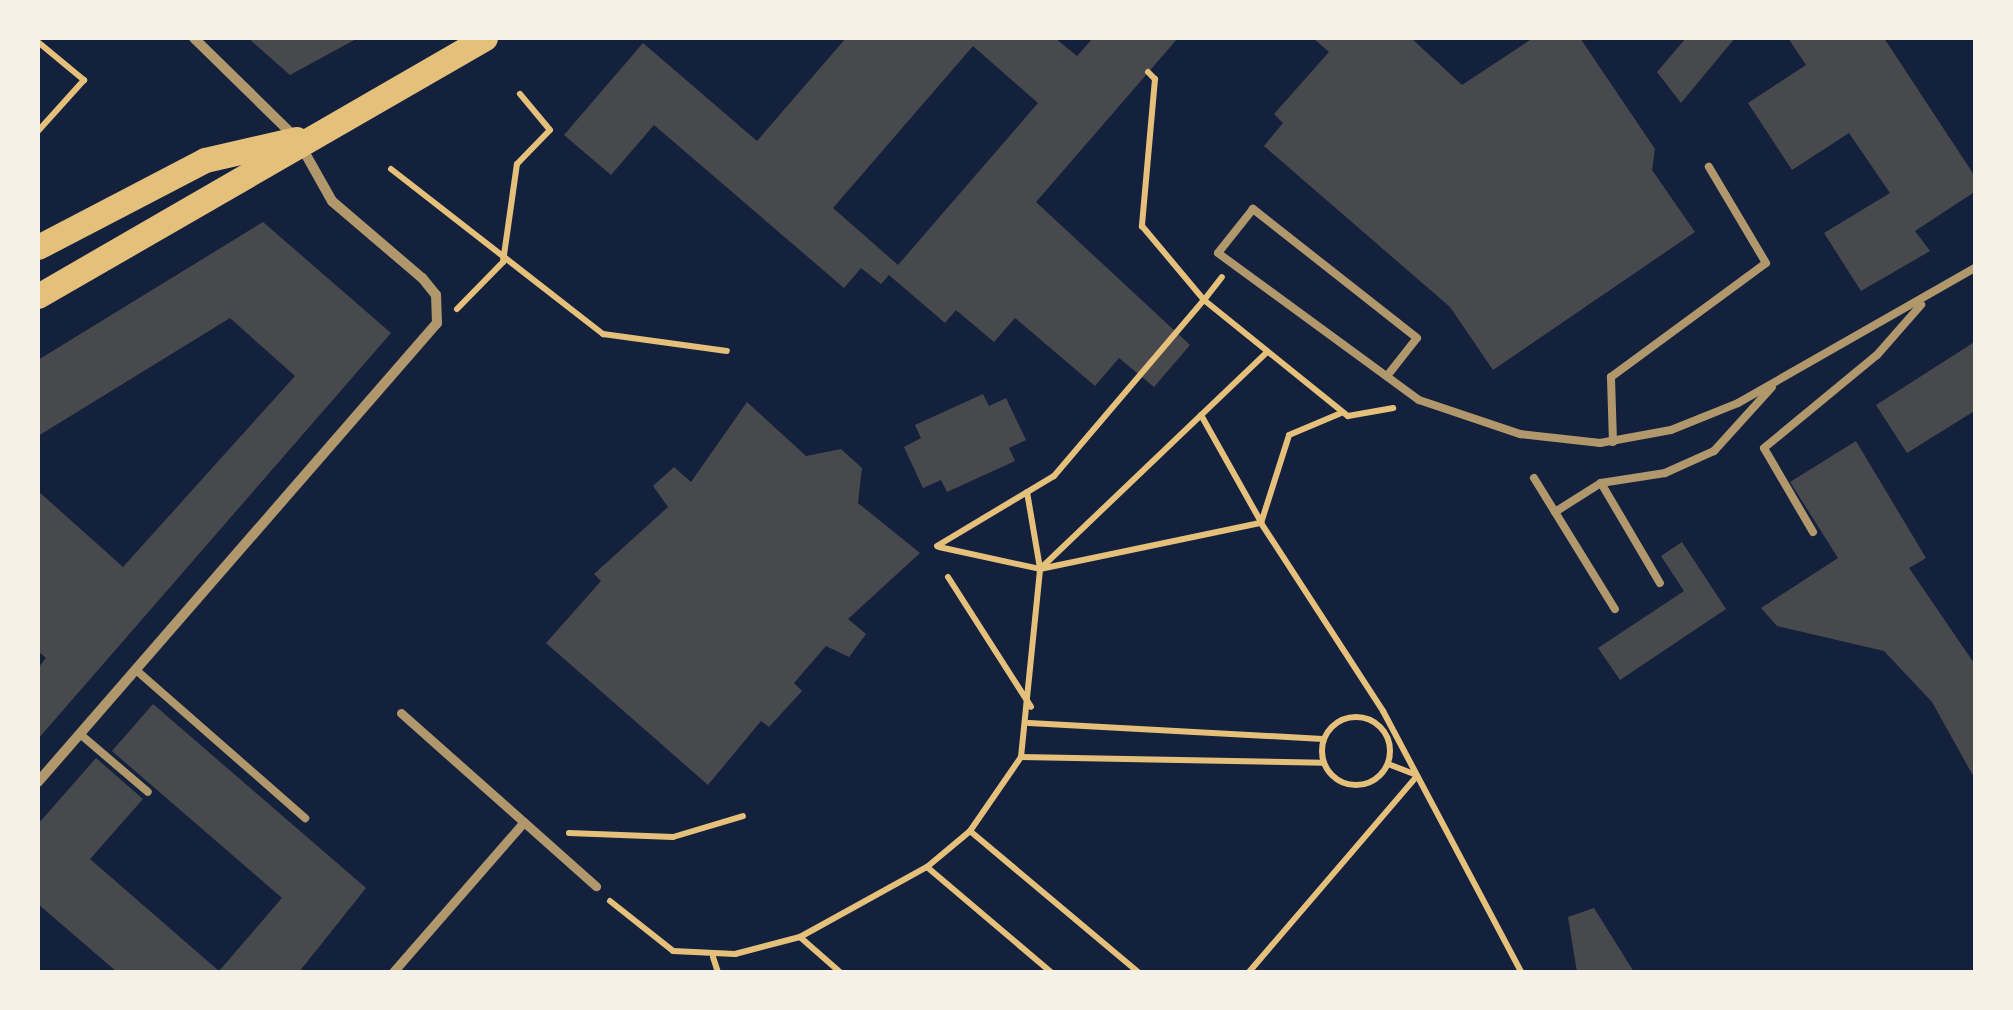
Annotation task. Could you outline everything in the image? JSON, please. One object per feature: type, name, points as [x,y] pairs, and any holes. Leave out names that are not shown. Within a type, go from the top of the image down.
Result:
[{"type":"main road","points":[[38,296],[225,193],[297,139],[485,38]]},
{"type":"main road","points":[[38,247],[204,160],[297,139]]},
{"type":"street","points":[[38,782],[432,335],[436,296],[332,201],[297,139],[194,38]]},
{"type":"street","points":[[401,712],[596,886]]},
{"type":"street","points":[[393,972],[524,822]]},
{"type":"lane","points":[[1613,442],[1611,377],[1766,263],[1709,167]]},
{"type":"lane","points":[[1387,376],[1417,338],[1252,209],[1218,253],[1387,376],[1425,403],[1520,434],[1613,442],[1671,430],[1772,386],[1976,267]]},
{"type":"lane","points":[[1814,532],[1764,448],[1877,355],[1927,298]]},
{"type":"lane","points":[[1555,512],[1602,483],[1665,474],[1714,451],[1772,386]]},
{"type":"lane","points":[[1534,478],[1615,609]]},
{"type":"lane","points":[[1602,483],[1660,582]]},
{"type":"lane","points":[[136,670],[304,818]]},
{"type":"lane","points":[[80,734],[148,792]]},
{"type":"path","points":[[38,42],[84,80],[38,131]]},
{"type":"path","points":[[1148,72],[1155,79],[1142,226],[1204,300],[1341,412]]},
{"type":"path","points":[[432,335],[503,262],[517,164],[550,130],[520,94]]},
{"type":"path","points":[[391,169],[503,262],[603,334],[726,351]]},
{"type":"path","points":[[1221,279],[1054,476],[937,546],[1040,569],[1262,523]]},
{"type":"path","points":[[1040,569],[1267,352]]},
{"type":"path","points":[[1262,523],[1289,435],[1341,412],[1425,403]]},
{"type":"path","points":[[1200,415],[1417,776],[1521,972]]},
{"type":"path","points":[[596,886],[657,944],[713,957],[800,937],[927,868],[970,831],[1020,757],[1030,723],[1040,569],[1027,492]]},
{"type":"path","points":[[948,577],[1031,707]]},
{"type":"path","points":[[1366,718],[1388,740],[1388,764],[1362,786],[1338,782],[1323,763],[1323,739],[1336,723],[1366,718]]},
{"type":"path","points":[[1030,723],[1323,739]]},
{"type":"path","points":[[1020,757],[1323,763]]},
{"type":"path","points":[[1388,764],[1417,776]]},
{"type":"path","points":[[1249,972],[1417,776]]},
{"type":"path","points":[[524,822],[637,840],[744,816]]},
{"type":"path","points":[[970,831],[1138,972]]},
{"type":"path","points":[[927,868],[1051,972]]},
{"type":"path","points":[[800,937],[840,972]]},
{"type":"path","points":[[713,957],[718,972]]},
{"type":"building","points":[[248,38],[358,38],[290,75]]},
{"type":"building","points":[[846,38],[1055,38],[1077,56],[1093,38],[1178,38],[1036,202],[1190,345],[1154,387],[1119,358],[1095,386],[1015,318],[994,342],[956,310],[945,323],[889,275],[881,284],[861,268],[844,288],[654,125],[611,175],[564,135],[643,43],[757,141]],"holes":[[[973,46],[1038,103],[898,265],[833,208]]]},
{"type":"building","points":[[1313,38],[1411,38],[1462,85],[1533,38],[1580,38],[1655,149],[1652,170],[1695,232],[1493,370],[1450,307],[1264,146],[1283,123],[1274,114],[1329,52]]},
{"type":"building","points":[[1686,38],[1735,38],[1681,103],[1657,72]]},
{"type":"building","points":[[1788,38],[1884,38],[1976,178],[1976,191],[1915,231],[1930,251],[1861,291],[1824,233],[1890,193],[1849,133],[1792,170],[1748,103],[1806,65]]},
{"type":"building","points":[[263,222],[391,333],[38,739],[38,668],[46,658],[38,651],[38,491],[123,567],[295,376],[230,318],[38,436],[38,360]]},
{"type":"building","points":[[1976,341],[1976,410],[1907,453],[1876,405]]},
{"type":"building","points":[[983,394],[989,406],[1006,398],[1026,440],[1009,448],[1015,461],[947,492],[941,480],[923,488],[904,447],[921,438],[915,425]]},
{"type":"building","points":[[747,402],[806,456],[841,449],[862,468],[858,503],[920,553],[848,619],[866,634],[849,657],[826,646],[794,683],[802,691],[769,727],[761,721],[708,785],[546,643],[601,581],[594,574],[668,507],[653,486],[674,467],[691,482]]},
{"type":"building","points":[[1856,441],[1926,558],[1909,568],[1976,666],[1976,781],[1932,702],[1884,651],[1777,626],[1761,608],[1838,558],[1790,482]]},
{"type":"building","points":[[1682,542],[1726,609],[1620,680],[1598,648],[1684,591],[1661,556]]},
{"type":"building","points":[[153,704],[366,888],[299,972],[117,972],[38,904],[38,824],[96,758],[143,799],[90,859],[219,971],[282,898],[112,751]]},
{"type":"building","points":[[1594,908],[1634,972],[1577,972],[1568,917]]}]
